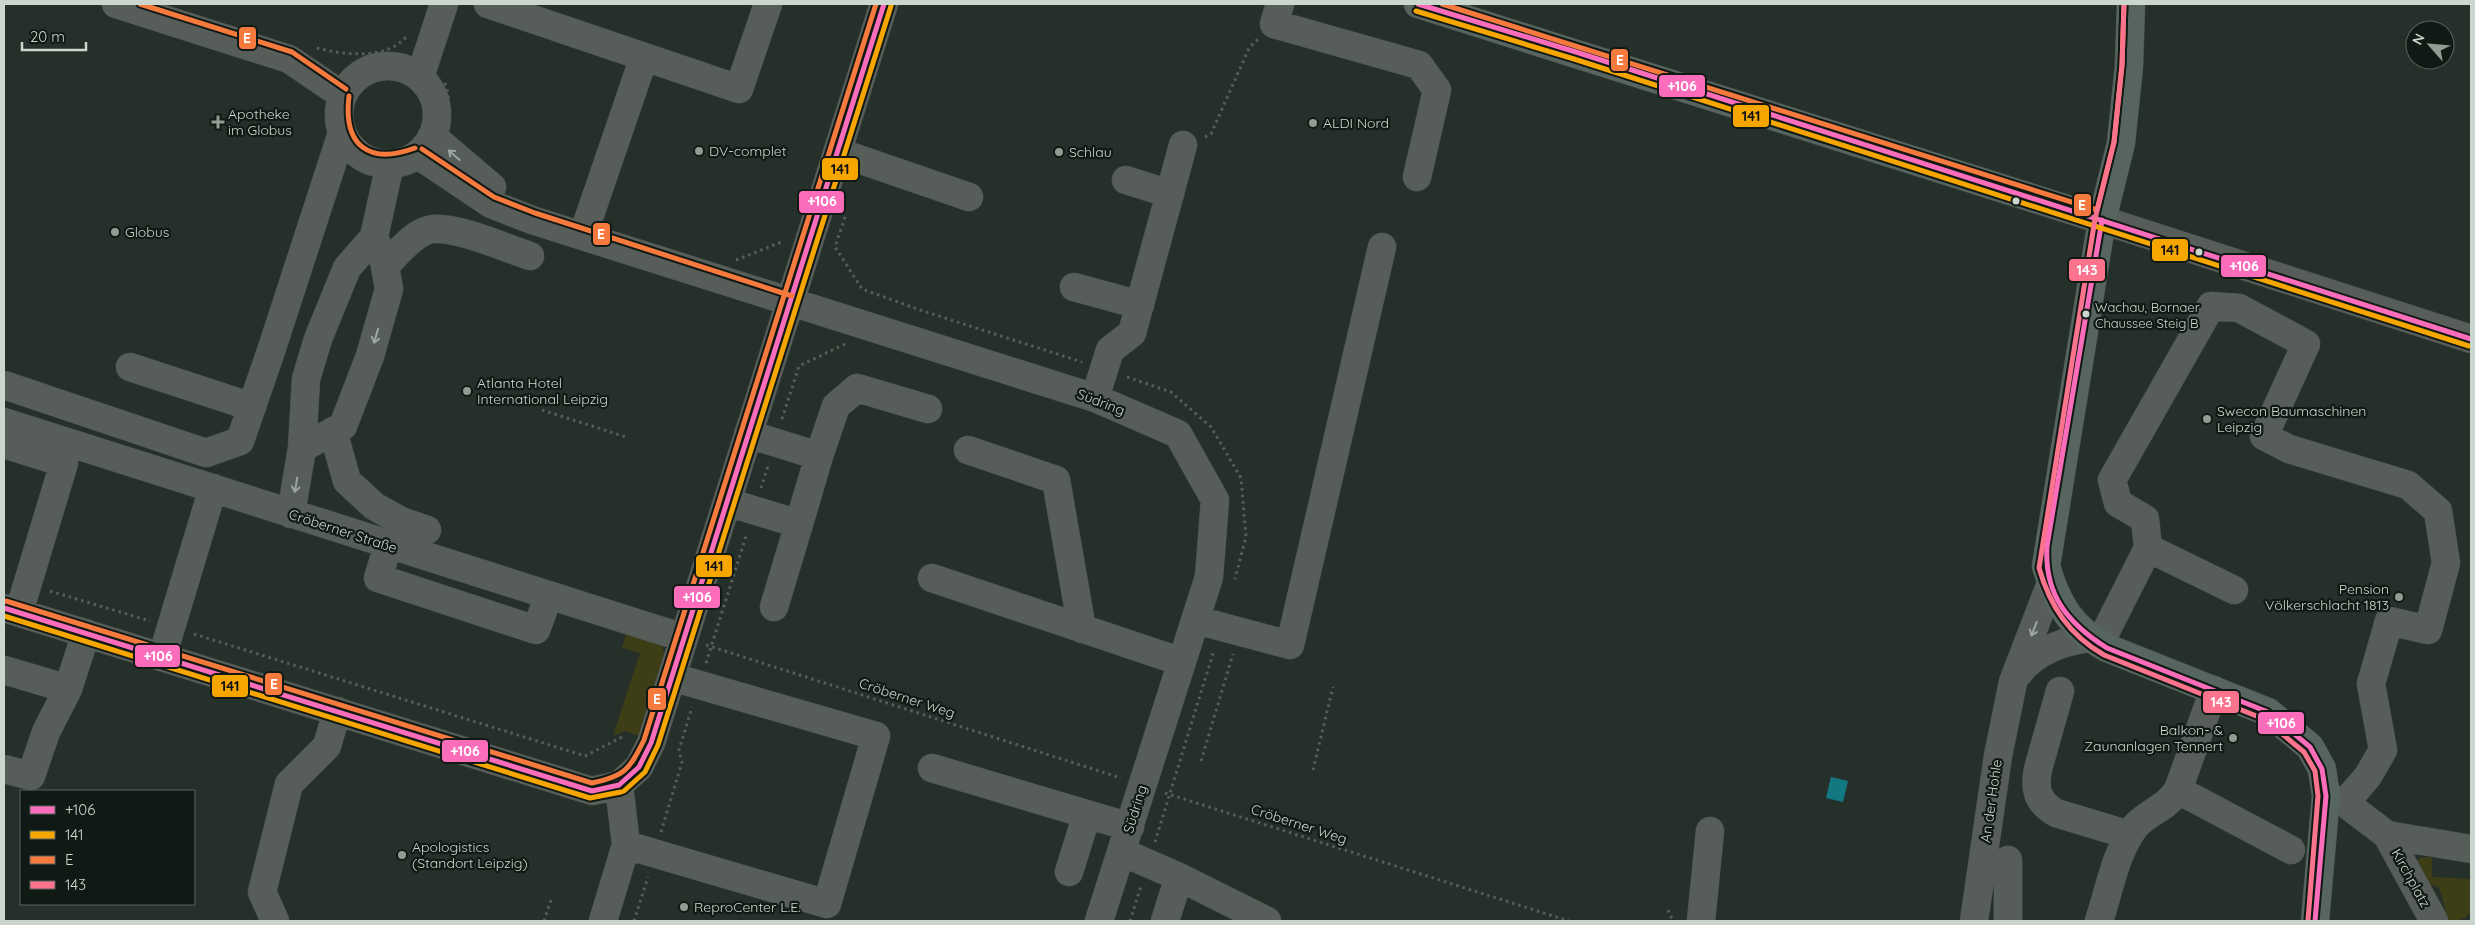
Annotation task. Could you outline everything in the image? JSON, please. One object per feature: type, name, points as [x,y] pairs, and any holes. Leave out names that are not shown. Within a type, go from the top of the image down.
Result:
[{"type":"main road","points":[[1418,4],[2102,220]]},
{"type":"main road","points":[[2131,4],[2129,66],[2121,143],[2102,220],[2046,566],[2051,584],[2060,604],[2073,622],[2094,641],[2268,712],[2310,747],[2335,799],[2315,921]]},
{"type":"street","points":[[116,4],[300,53],[342,95]]},
{"type":"street","points":[[412,72],[442,4]]},
{"type":"street","points":[[488,4],[739,89],[768,4]]},
{"type":"street","points":[[4,444],[64,463],[27,584],[11,610],[592,791],[619,785],[639,767],[651,743],[884,4]]},
{"type":"street","points":[[1277,14],[1419,65],[1437,90],[1417,177]]},
{"type":"street","points":[[583,235],[644,57]]},
{"type":"street","points":[[4,385],[206,453],[240,440],[342,133],[339,108],[342,95],[351,82],[371,68],[392,65],[412,72],[435,98],[437,124],[425,146],[405,161],[390,164],[375,162],[361,156],[353,150],[342,133]]},
{"type":"street","points":[[1095,398],[1110,350],[1132,333],[1183,145]]},
{"type":"street","name":"Südring","points":[[425,146],[532,220],[1095,398],[1178,434],[1215,500],[1209,577],[1099,921]]},
{"type":"street","points":[[838,152],[969,197]]},
{"type":"street","points":[[323,189],[336,174],[361,156]]},
{"type":"street","points":[[291,514],[302,448],[306,379],[318,339],[347,268],[374,237],[390,164]]},
{"type":"street","points":[[1126,180],[1170,194]]},
{"type":"street","points":[[2102,220],[2471,339]]},
{"type":"street","points":[[385,266],[408,241],[432,229],[463,234],[530,256]]},
{"type":"street","points":[[302,448],[343,426],[370,356],[389,289],[385,266],[374,237]]},
{"type":"street","points":[[1196,620],[1290,645],[1382,247]]},
{"type":"street","points":[[1074,288],[1140,305]]},
{"type":"street","points":[[2014,682],[2025,665],[2038,655],[2068,643],[2094,641],[2148,548],[2146,520],[2118,503],[2112,480],[2211,306],[2239,308],[2306,344],[2264,436],[2289,449],[2408,485],[2438,511],[2446,562],[2428,630],[2389,621],[2371,684],[2383,750],[2368,776],[2335,799],[2387,835],[2471,849]]},
{"type":"street","points":[[130,367],[252,407]]},
{"type":"street","points":[[774,607],[819,456],[836,406],[857,388],[928,409]]},
{"type":"street","name":"Cröberner Straße","points":[[4,422],[388,546],[684,638]]},
{"type":"street","points":[[333,431],[347,481],[374,506],[401,521],[426,530]]},
{"type":"street","points":[[748,434],[819,456]]},
{"type":"street","points":[[968,450],[1056,480],[1082,628]]},
{"type":"street","points":[[162,657],[213,488]]},
{"type":"street","points":[[727,502],[799,524]]},
{"type":"street","points":[[388,546],[378,578],[536,630],[548,595]]},
{"type":"street","points":[[2148,548],[2234,590]]},
{"type":"street","points":[[932,578],[1182,662]]},
{"type":"street","name":"An der Hohle","points":[[1974,921],[1998,756],[2014,682],[2051,584]]},
{"type":"street","points":[[4,769],[31,776],[46,732],[68,690],[86,633]]},
{"type":"street","points":[[4,670],[68,690]]},
{"type":"street","points":[[626,845],[827,904],[876,736],[672,677]]},
{"type":"street","points":[[2099,921],[2118,862],[2130,835],[2140,822],[2168,804],[2178,790],[2214,690]]},
{"type":"street","points":[[2060,691],[2037,774],[2037,793],[2042,803],[2056,813],[2130,835]]},
{"type":"street","points":[[275,921],[262,892],[289,784],[327,746],[337,711]]},
{"type":"street","points":[[932,768],[1087,814],[1126,839],[1178,877],[1267,921]]},
{"type":"street","points":[[603,921],[626,845],[619,785]]},
{"type":"street","points":[[2178,790],[2291,850]]},
{"type":"street","points":[[1069,872],[1087,814]]},
{"type":"street","points":[[1701,921],[1710,831]]},
{"type":"street","name":"Kirchplatz","points":[[2387,835],[2434,921]]},
{"type":"street","points":[[2008,860],[2008,921]]},
{"type":"street","points":[[1165,921],[1178,877]]},
{"type":"path","points":[[1183,145],[1211,134],[1249,48],[1277,14]]},
{"type":"path","points":[[300,53],[351,54],[390,48],[406,37]]},
{"type":"path","points":[[847,209],[835,247],[862,289],[930,314],[1089,364]]},
{"type":"path","points":[[729,263],[787,239]]},
{"type":"path","points":[[634,921],[682,762],[679,750],[799,366],[846,344]]},
{"type":"path","points":[[542,410],[626,436]]},
{"type":"path","points":[[27,584],[585,756],[624,736]]},
{"type":"path","points":[[1201,761],[1239,632]]},
{"type":"path","name":"Cröberner Weg","points":[[684,638],[1124,779]]},
{"type":"path","points":[[1313,770],[1333,687]]},
{"type":"path","name":"Cröberner Weg","points":[[1170,794],[1568,921]]},
{"type":"path","points":[[544,921],[551,900],[548,899]]},
{"type":"path","points":[[1668,910],[1673,921]]},
{"type":"shaded area","points":[[627,631],[658,641],[663,646],[664,662],[640,736],[625,731],[613,736],[640,653],[622,648]]},
{"type":"shaded area","points":[[2432,857],[2432,877],[2471,879],[2471,912],[2464,918],[2449,921],[2439,887],[2426,883],[2416,863],[2420,858]]},
{"type":"water","points":[[1831,777],[1848,781],[1843,802],[1826,798]]},
{"type":"transit line","name":"E","points":[[140,4],[292,52],[346,89]]},
{"type":"transit line","name":"E","points":[[6,601],[592,783],[612,778],[625,770],[630,765],[644,740],[876,4]]},
{"type":"transit line","name":"+106","points":[[619,785],[639,767],[651,743],[884,4]]},
{"type":"transit line","name":"+106","points":[[1418,4],[1576,52],[2471,339]]},
{"type":"transit line","name":"E","points":[[1442,4],[2097,210],[2114,142],[2122,65],[2124,4]]},
{"type":"transit line","name":"143","points":[[2124,4],[2122,65],[2114,142],[2095,219],[2039,568],[2049,595],[2062,618],[2071,629],[2092,647],[2104,655],[2264,719],[2304,752],[2315,771],[2318,796],[2308,920]]},
{"type":"transit line","name":"141","points":[[624,791],[645,772],[658,745],[891,6]]},
{"type":"transit line","name":"141","points":[[1416,11],[1574,59],[2469,346]]},
{"type":"transit line","name":"E","points":[[349,96],[348,113],[350,128],[355,139],[362,147],[372,152],[384,154],[399,153],[415,148]]},
{"type":"transit line","name":"E","points":[[422,149],[494,197],[535,213],[792,296]]},
{"type":"transit line","name":"+106","points":[[2102,220],[2047,546],[2049,579],[2061,606],[2070,617],[2080,628],[2107,648],[2268,712],[2310,747],[2322,769],[2326,796],[2315,921]]},
{"type":"transit line","name":"+106","points":[[4,608],[592,791],[619,785]]},
{"type":"transit line","name":"141","points":[[4,616],[590,798],[621,792]]},
{"type":"place","name":"Apotheke im Globus","points":[[218,122]]},
{"type":"place","name":"ALDI Nord","points":[[1313,123]]},
{"type":"place","name":"DV-complet","points":[[699,151]]},
{"type":"place","name":"Schlau","points":[[1059,152]]},
{"type":"place","name":"Globus","points":[[115,232]]},
{"type":"place","name":"Wachau, Bornaer Chaussee Steig B","points":[[2086,314]]},
{"type":"place","name":"Atlanta Hotel International Leipzig","points":[[467,391]]},
{"type":"place","name":"Swecon Baumaschinen Leipzig","points":[[2207,419]]},
{"type":"place","name":"Pension Völkerschlacht 1813","points":[[2399,597]]},
{"type":"place","name":"Balkon- & Zaunanlagen Tennert","points":[[2233,738]]},
{"type":"place","name":"Apologistics (Standort Leipzig)","points":[[402,855]]},
{"type":"place","name":"ReproCenter L.E.","points":[[684,907]]}]
